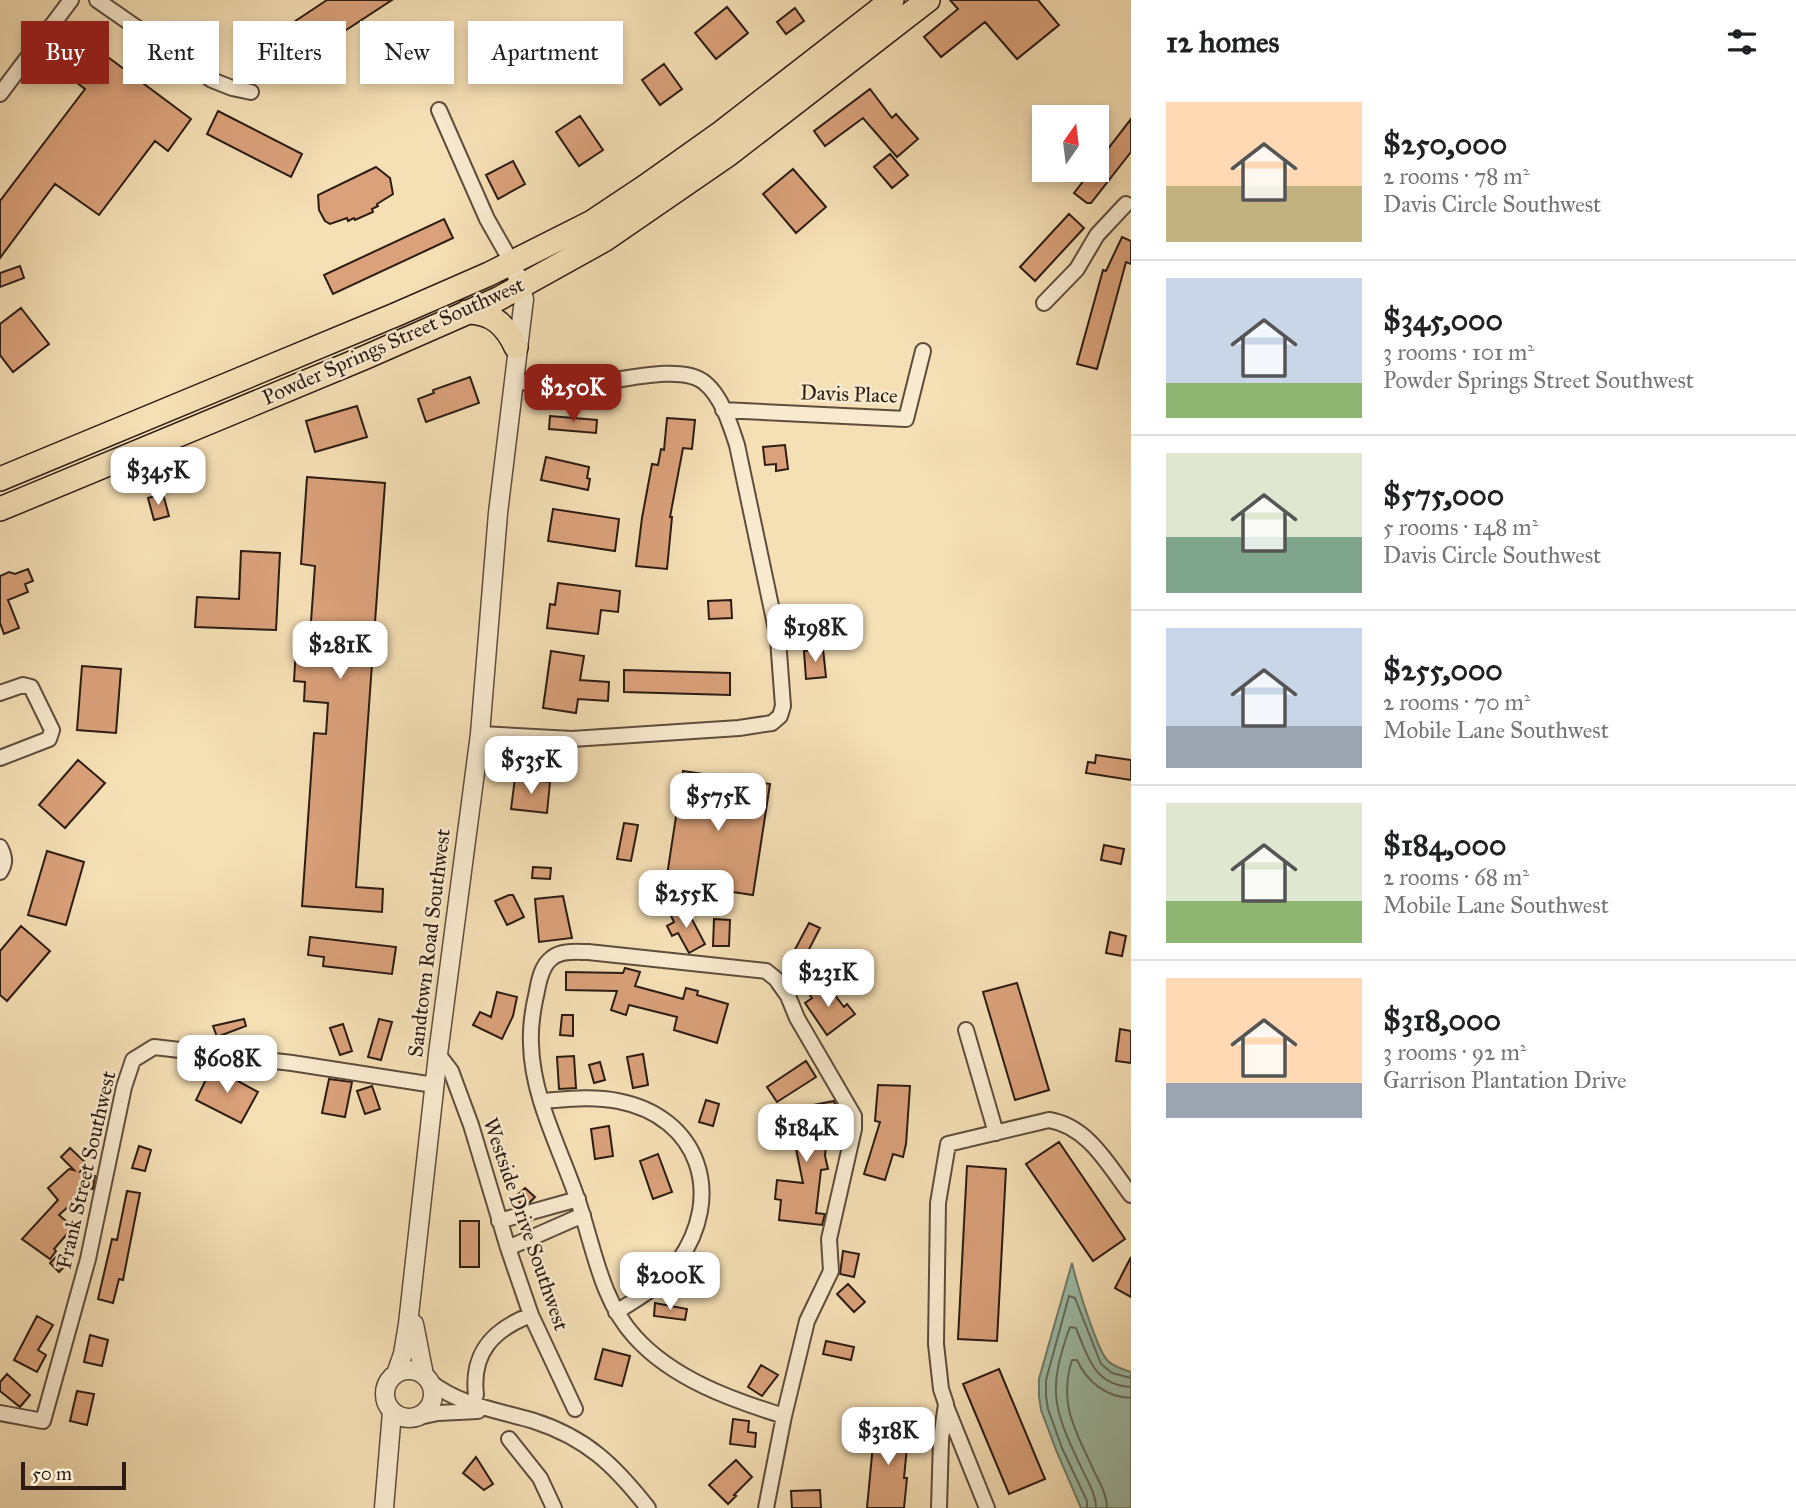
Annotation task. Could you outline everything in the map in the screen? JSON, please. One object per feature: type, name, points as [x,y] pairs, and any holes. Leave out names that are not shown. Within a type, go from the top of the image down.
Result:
[{"type":"main road","name":"Powder Springs Street Southwest","points":[[0,479],[395,315],[512,263],[592,222],[722,132],[892,0]]},
{"type":"main road","name":"Powder Springs Street Southwest","points":[[0,509],[366,357],[520,286],[604,240],[694,179],[928,0]]},
{"type":"main road","points":[[467,312],[482,313],[495,319],[509,332],[516,347]]},
{"type":"street","points":[[0,94],[71,0]]},
{"type":"street","points":[[97,0],[212,80],[251,92]]},
{"type":"street","points":[[439,110],[487,219],[512,263]]},
{"type":"street","points":[[1044,303],[1077,269],[1097,235],[1130,203]]},
{"type":"street","name":"Sandtown Road Southwest","points":[[396,1374],[403,1354],[434,1085],[480,734],[498,513],[516,347],[524,299],[512,263]]},
{"type":"street","name":"Davis Place","points":[[723,410],[906,419],[923,351]]},
{"type":"street","points":[[480,734],[572,739],[739,728],[772,723],[780,716],[783,706],[778,639],[737,444],[723,410],[705,383],[694,376],[681,374],[660,374],[582,386],[513,381]]},
{"type":"street","points":[[0,693],[23,685],[31,687],[52,730],[48,739],[0,758]]},
{"type":"street","points":[[0,847],[5,856],[0,872]]},
{"type":"street","points":[[766,1508],[784,1416],[807,1321],[831,1271],[829,1239],[852,1145],[854,1116],[797,1018],[788,996],[776,979],[766,971],[588,952],[567,952],[552,957],[542,971],[532,1024],[530,1043],[534,1075],[578,1199],[604,1284],[616,1312],[636,1338],[662,1361],[724,1394],[784,1416]]},
{"type":"street","points":[[966,1030],[996,1133]]},
{"type":"street","name":"Frank Street Southwest","points":[[0,1413],[43,1421],[88,1259],[124,1087],[133,1060],[154,1047],[305,1065],[434,1085]]},
{"type":"street","name":"Westside Drive Southwest","points":[[438,1054],[451,1071],[471,1125],[499,1222],[531,1315],[575,1409]]},
{"type":"street","points":[[542,1101],[602,1099],[620,1101],[639,1108],[670,1125],[683,1138],[698,1165],[702,1202],[700,1214],[679,1261],[654,1288],[616,1312]]},
{"type":"street","points":[[987,1508],[941,1389],[936,1344],[938,1203],[948,1144],[1049,1120],[1061,1122],[1086,1136],[1131,1195]]},
{"type":"street","points":[[499,1222],[578,1199]]},
{"type":"street","points":[[508,1248],[583,1215]]},
{"type":"street","name":"Sandtown Road Southwest","points":[[410,1296],[416,1343],[426,1378]]},
{"type":"street","points":[[476,1395],[476,1370],[480,1355],[488,1343],[511,1323],[531,1315]]},
{"type":"street","points":[[494,1412],[452,1412],[404,1418],[392,1412],[385,1401],[384,1393],[396,1374],[410,1370],[456,1399],[494,1412],[537,1422],[564,1433],[588,1447],[616,1469],[648,1508]]},
{"type":"street","points":[[385,1504],[396,1455],[415,1418],[431,1405],[433,1397],[426,1378]]},
{"type":"street","points":[[939,1508],[941,1439],[946,1404]]},
{"type":"street","points":[[385,1504],[392,1412]]},
{"type":"street","points":[[509,1439],[541,1478],[554,1508]]},
{"type":"water","points":[[1072,1263],[1097,1342],[1107,1360],[1118,1368],[1131,1372],[1131,1508],[1081,1508],[1041,1410],[1039,1379]]},
{"type":"building","points":[[327,0],[392,0],[346,30],[346,21],[295,21]]},
{"type":"building","points":[[950,0],[1038,0],[1059,25],[1017,59],[985,22],[941,57],[924,37],[958,9]]},
{"type":"building","points":[[727,7],[748,33],[716,59],[695,33]]},
{"type":"building","points":[[795,8],[804,21],[786,34],[777,22]]},
{"type":"building","points":[[109,58],[123,68],[123,84],[144,84],[191,119],[168,151],[155,141],[99,215],[55,184],[0,258],[0,201],[85,89],[78,84],[109,84]]},
{"type":"building","points":[[664,64],[682,89],[660,105],[642,80]]},
{"type":"building","points":[[870,89],[892,118],[896,114],[918,139],[897,157],[863,118],[825,146],[814,131]]},
{"type":"building","points":[[218,111],[302,154],[291,177],[207,134]]},
{"type":"building","points":[[580,116],[603,150],[579,166],[556,132]]},
{"type":"building","points":[[1131,119],[1131,152],[1110,179],[1110,146]]},
{"type":"building","points":[[890,154],[908,175],[892,188],[874,167]]},
{"type":"building","points":[[513,161],[525,184],[498,199],[486,175]]},
{"type":"building","points":[[376,167],[390,178],[393,194],[377,204],[378,206],[372,209],[373,212],[355,220],[354,218],[348,221],[347,218],[330,224],[325,221],[319,210],[318,195]]},
{"type":"building","points":[[793,169],[826,207],[796,233],[763,194]]},
{"type":"building","points":[[1083,182],[1107,182],[1091,203],[1074,193]]},
{"type":"building","points":[[1069,214],[1084,228],[1035,281],[1020,267]]},
{"type":"building","points":[[444,219],[453,238],[333,294],[324,275]]},
{"type":"building","points":[[1122,237],[1131,241],[1131,264],[1126,262],[1097,369],[1077,364],[1103,270],[1106,271]]},
{"type":"building","points":[[20,266],[24,278],[0,287],[0,273]]},
{"type":"building","points":[[21,308],[49,344],[13,372],[0,355],[0,324]]},
{"type":"building","points":[[470,377],[479,403],[426,422],[418,399],[434,393],[433,390]]},
{"type":"building","points":[[357,406],[367,437],[315,452],[306,421]]},
{"type":"building","points":[[550,416],[597,420],[596,433],[549,429]]},
{"type":"building","points":[[667,418],[695,420],[692,449],[683,448],[670,517],[667,569],[636,566],[652,464],[658,465],[661,449],[664,450]]},
{"type":"building","points":[[785,445],[788,469],[776,471],[776,464],[765,465],[763,447]]},
{"type":"building","points":[[546,457],[589,467],[588,490],[541,480]]},
{"type":"building","points":[[307,477],[385,483],[356,887],[383,889],[382,912],[302,906],[314,733],[326,734],[328,703],[304,701],[305,682],[294,681],[296,648],[309,649],[315,566],[301,564]]},
{"type":"building","points":[[163,494],[169,516],[154,520],[148,498]]},
{"type":"building","points":[[553,509],[619,519],[615,551],[548,541]]},
{"type":"building","points":[[241,551],[280,553],[276,630],[195,627],[197,597],[239,599]]},
{"type":"building","points":[[28,569],[33,581],[25,584],[28,592],[8,600],[19,628],[4,634],[0,623],[0,576]]},
{"type":"building","points":[[558,583],[620,591],[618,612],[601,610],[598,634],[547,628],[550,604],[555,605]]},
{"type":"building","points":[[731,600],[732,618],[709,619],[708,601]]},
{"type":"building","points":[[823,649],[826,677],[806,679],[804,651]]},
{"type":"building","points":[[551,651],[584,656],[580,680],[609,682],[608,701],[578,699],[576,713],[543,708]]},
{"type":"building","points":[[82,666],[121,669],[116,733],[77,730]]},
{"type":"building","points":[[624,670],[730,673],[730,695],[624,692]]},
{"type":"building","points":[[1096,755],[1131,760],[1131,780],[1086,773],[1088,762],[1095,763]]},
{"type":"building","points":[[78,760],[105,783],[65,828],[39,805]]},
{"type":"building","points":[[683,771],[770,784],[753,895],[666,882]]},
{"type":"building","points":[[515,778],[550,782],[547,813],[511,809]]},
{"type":"building","points":[[624,823],[638,825],[631,861],[617,859]]},
{"type":"building","points":[[1104,845],[1124,849],[1121,864],[1101,860]]},
{"type":"building","points":[[47,851],[84,862],[66,925],[28,915]]},
{"type":"building","points":[[533,867],[551,868],[550,879],[532,878]]},
{"type":"building","points":[[513,895],[524,917],[507,925],[495,901]]},
{"type":"building","points":[[563,896],[572,938],[539,942],[535,899]]},
{"type":"building","points":[[686,908],[705,944],[689,953],[678,933],[672,936],[667,926],[674,922],[671,916]]},
{"type":"building","points":[[714,919],[730,920],[729,946],[713,946]]},
{"type":"building","points":[[809,923],[820,928],[802,963],[791,957]]},
{"type":"building","points":[[21,926],[50,951],[7,1001],[0,995],[0,951]]},
{"type":"building","points":[[1110,932],[1126,936],[1122,956],[1106,953]]},
{"type":"building","points":[[310,937],[396,947],[392,974],[323,966],[324,957],[308,955]]},
{"type":"building","points":[[625,968],[640,972],[635,986],[683,999],[686,988],[698,991],[697,995],[728,1004],[717,1043],[674,1030],[677,1017],[629,1005],[626,1015],[611,1010],[617,991],[566,990],[566,972],[623,973]]},
{"type":"building","points":[[825,982],[844,1007],[847,1004],[855,1014],[827,1035],[805,1003],[812,998],[809,994]]},
{"type":"building","points":[[1017,983],[1049,1090],[1015,1100],[983,992]]},
{"type":"building","points":[[497,992],[517,997],[513,1016],[502,1039],[473,1025],[480,1012],[491,1017]]},
{"type":"building","points":[[562,1015],[573,1015],[573,1036],[560,1035]]},
{"type":"building","points":[[244,1019],[246,1026],[217,1037],[213,1026]]},
{"type":"building","points":[[379,1019],[392,1022],[381,1060],[368,1057]]},
{"type":"building","points":[[343,1024],[352,1051],[340,1055],[330,1028]]},
{"type":"building","points":[[1120,1029],[1131,1031],[1131,1063],[1116,1061]]},
{"type":"building","points":[[643,1054],[648,1085],[633,1088],[627,1057]]},
{"type":"building","points":[[574,1056],[576,1088],[559,1089],[557,1057]]},
{"type":"building","points":[[806,1061],[816,1077],[777,1102],[767,1087]]},
{"type":"building","points":[[600,1062],[605,1080],[594,1083],[589,1065]]},
{"type":"building","points":[[212,1067],[258,1092],[241,1123],[196,1100]]},
{"type":"building","points":[[329,1079],[352,1082],[345,1117],[322,1113]]},
{"type":"building","points":[[878,1085],[910,1086],[903,1157],[893,1154],[885,1180],[864,1174],[880,1122],[875,1121]]},
{"type":"building","points":[[372,1086],[380,1109],[365,1114],[357,1091]]},
{"type":"building","points":[[706,1100],[719,1104],[713,1126],[699,1122]]},
{"type":"building","points":[[834,1101],[838,1112],[829,1114],[825,1156],[828,1169],[821,1170],[816,1213],[825,1214],[822,1225],[779,1220],[781,1200],[775,1199],[777,1180],[803,1183],[796,1149],[780,1147],[783,1123],[802,1125],[798,1108]]},
{"type":"building","points":[[609,1126],[613,1156],[595,1159],[591,1129]]},
{"type":"building","points":[[1059,1142],[1125,1239],[1093,1261],[1026,1164]]},
{"type":"building","points":[[139,1146],[151,1150],[145,1171],[132,1168]]},
{"type":"building","points":[[70,1148],[87,1164],[80,1172],[95,1176],[93,1189],[89,1188],[59,1215],[73,1227],[54,1249],[56,1251],[50,1259],[22,1239],[58,1200],[48,1188],[69,1169],[74,1170],[61,1157]]},
{"type":"building","points":[[658,1154],[672,1192],[653,1199],[640,1161]]},
{"type":"building","points":[[967,1166],[1006,1169],[997,1341],[958,1339]]},
{"type":"building","points":[[525,1188],[535,1197],[522,1205],[515,1197]]},
{"type":"building","points":[[127,1191],[140,1193],[123,1280],[119,1279],[113,1303],[98,1299],[112,1239],[117,1240]]},
{"type":"building","points":[[460,1221],[479,1221],[479,1267],[460,1267]]},
{"type":"building","points":[[843,1251],[859,1254],[854,1277],[840,1274]]},
{"type":"building","points":[[58,1255],[67,1264],[59,1272],[50,1263]]},
{"type":"building","points":[[1131,1257],[1131,1297],[1115,1288]]},
{"type":"building","points":[[848,1284],[865,1302],[854,1312],[837,1294]]},
{"type":"building","points":[[655,1303],[687,1309],[685,1320],[654,1316]]},
{"type":"building","points":[[37,1316],[53,1325],[38,1350],[46,1355],[37,1372],[14,1360]]},
{"type":"building","points":[[90,1335],[108,1340],[102,1366],[84,1362]]},
{"type":"building","points":[[826,1341],[854,1347],[851,1360],[823,1354]]},
{"type":"building","points":[[603,1349],[630,1356],[622,1386],[595,1379]]},
{"type":"building","points":[[761,1365],[778,1375],[762,1396],[748,1387]]},
{"type":"building","points":[[999,1369],[1045,1479],[1009,1494],[963,1384]]},
{"type":"building","points":[[7,1374],[30,1395],[20,1407],[0,1391],[0,1382]]},
{"type":"building","points":[[77,1391],[94,1394],[87,1425],[70,1421]]},
{"type":"building","points":[[733,1419],[749,1421],[748,1432],[756,1433],[755,1447],[730,1444]]},
{"type":"building","points":[[875,1423],[909,1426],[904,1508],[867,1508]]},
{"type":"building","points":[[476,1457],[493,1484],[484,1490],[463,1473]]},
{"type":"building","points":[[736,1460],[752,1477],[728,1504],[709,1485]]},
{"type":"building","points":[[820,1490],[821,1508],[792,1508],[791,1491]]}]
